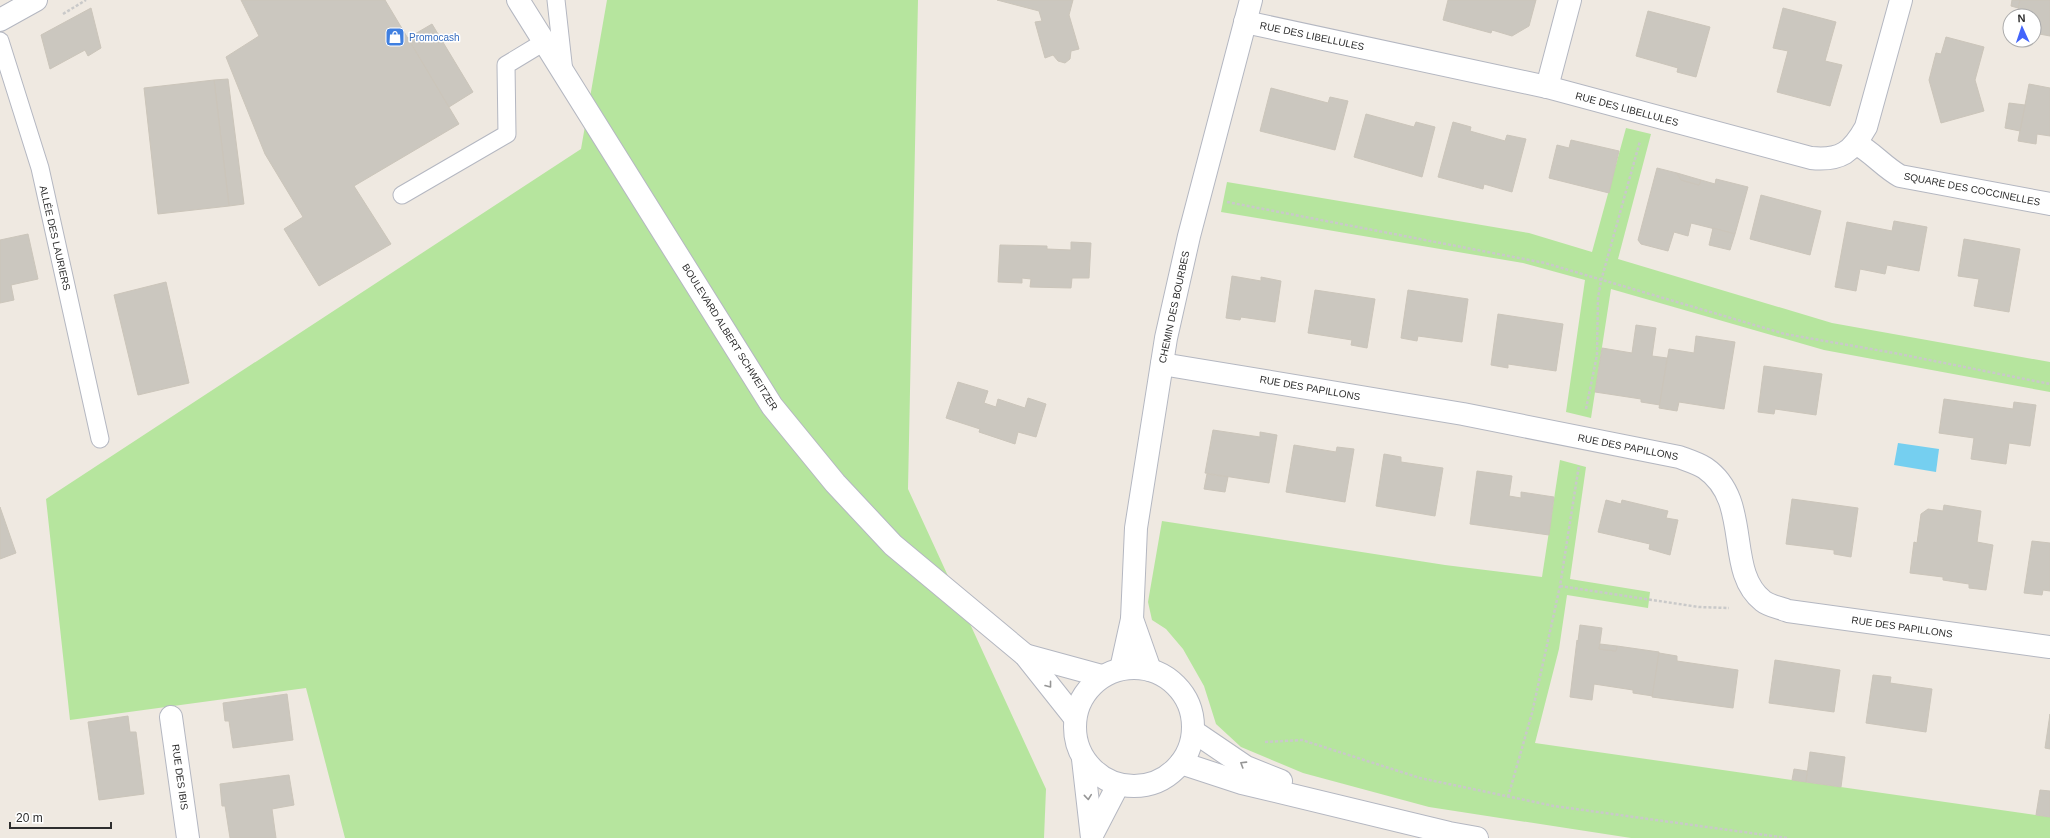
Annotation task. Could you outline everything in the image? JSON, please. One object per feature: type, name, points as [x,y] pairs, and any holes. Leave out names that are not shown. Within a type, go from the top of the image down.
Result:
[{"type":"street","points":[[0,20],[36,0]]},
{"type":"street","name":"CHEMIN DES BOURBES","points":[[1112,673],[1132,619],[1136,528],[1166,338],[1200,196],[1251,0]]},
{"type":"street","points":[[1546,88],[1570,0]]},
{"type":"street","name":"RUE DES LIBELLULES","points":[[1245,22],[1546,88],[1811,158],[1827,160],[1846,154],[1857,144],[1866,128],[1902,0]]},
{"type":"street","name":"BOULEVARD ALBERT SCHWEITZER","points":[[518,2],[564,72],[772,406],[835,483],[893,545],[1025,655],[1075,718]]},
{"type":"street","name":"SQUARE DES COCCINELLES","points":[[1857,144],[1867,150],[1888,169],[1900,176],[2050,204]]},
{"type":"street","name":"RUE DES PAPILLONS","points":[[1162,364],[1464,414],[1679,457],[1704,467],[1719,481],[1728,496],[1737,524],[1741,560],[1748,584],[1763,602],[1788,611],[2050,647]]},
{"type":"street","name":"CHEMIN DES BOURBES","points":[[1132,619],[1150,670]]},
{"type":"street","name":"BOULEVARD ALBERT SCHWEITZER","points":[[1025,655],[1112,673]]},
{"type":"street","points":[[1083,759],[1098,776],[1118,785],[1141,786],[1164,779],[1181,763],[1190,748],[1193,731],[1189,704],[1173,683],[1150,670],[1112,673],[1084,694],[1075,718],[1075,740],[1083,759],[1092,836]]},
{"type":"street","name":"RUE DES IBIS","points":[[172,717],[188,838]]},
{"type":"street","points":[[1193,731],[1246,767],[1343,807]]},
{"type":"street","points":[[1181,763],[1242,783],[1477,838]]},
{"type":"street","points":[[1092,836],[1118,785]]},
{"type":"lane","points":[[556,0],[564,72]]},
{"type":"lane","name":"ALLÉE DES LAURIERS","points":[[0,41],[40,168],[100,439]]},
{"type":"lane","points":[[402,195],[507,134],[506,65],[544,42]]},
{"type":"path","points":[[1200,196],[1545,263],[1785,334],[1894,353],[2050,384]]},
{"type":"path","points":[[1560,586],[1699,607],[1747,609],[1760,598]]},
{"type":"path","points":[[1261,742],[1302,740],[1420,778],[1554,806],[1787,838]]},
{"type":"green space","points":[[607,0],[918,0],[908,489],[1046,789],[1044,838],[345,838],[306,688],[70,720],[46,499],[581,149]]},
{"type":"green space","points":[[1626,128],[1651,134],[1618,259],[1832,323],[2050,362],[2050,392],[1824,350],[1611,289],[1591,418],[1566,412],[1585,280],[1523,263],[1221,212],[1227,182],[1529,233],[1592,252]]},
{"type":"green space","points":[[1560,460],[1586,467],[1570,579],[1650,592],[1648,608],[1567,595],[1559,649],[1535,743],[2050,817],[2050,838],[1631,838],[1429,807],[1303,773],[1241,747],[1216,724],[1204,686],[1183,649],[1166,629],[1152,620],[1148,602],[1162,521],[1445,565],[1542,577]]},
{"type":"water","points":[[1898,443],[1939,449],[1936,472],[1894,465]]},
{"type":"building","points":[[241,0],[385,0],[459,124],[354,186],[391,244],[319,286],[284,229],[303,217],[265,154],[226,57],[259,36]]},
{"type":"building","points":[[997,0],[1073,0],[1069,15],[1079,49],[1071,51],[1070,59],[1065,63],[1058,61],[1053,55],[1045,58],[1035,22],[1042,21],[1039,11]]},
{"type":"building","points":[[1448,0],[1536,0],[1529,26],[1512,36],[1492,30],[1491,33],[1443,20]]},
{"type":"building","points":[[2012,0],[2020,0],[2018,8],[2011,6]]},
{"type":"building","points":[[2020,0],[2050,0],[2050,36],[2042,34],[2042,8],[2018,8]]},
{"type":"building","points":[[91,8],[101,48],[88,56],[85,50],[50,69],[41,35]]},
{"type":"building","points":[[1783,8],[1836,22],[1825,61],[1842,65],[1830,106],[1777,92],[1788,51],[1773,48]]},
{"type":"building","points":[[1648,11],[1710,27],[1696,77],[1677,72],[1678,68],[1636,56]]},
{"type":"building","points":[[432,24],[473,92],[449,107],[408,38]]},
{"type":"building","points":[[1946,37],[1984,47],[1975,80],[1984,111],[1941,123],[1929,80],[1936,53],[1941,54]]},
{"type":"building","points":[[228,79],[244,204],[229,206],[214,80]]},
{"type":"building","points":[[214,80],[229,206],[158,214],[144,88]]},
{"type":"building","points":[[2029,84],[2050,88],[2050,136],[2037,134],[2036,144],[2018,141]]},
{"type":"building","points":[[1271,88],[1328,103],[1330,97],[1348,101],[1335,150],[1260,131]]},
{"type":"building","points":[[2009,103],[2025,105],[2020,131],[2005,128]]},
{"type":"building","points":[[1366,114],[1414,127],[1416,122],[1435,127],[1422,177],[1354,157]]},
{"type":"building","points":[[1453,122],[1471,127],[1470,131],[1505,141],[1507,135],[1526,139],[1512,192],[1484,184],[1483,189],[1438,177]]},
{"type":"building","points":[[1571,140],[1619,151],[1609,193],[1549,178],[1557,145],[1569,148]]},
{"type":"building","points":[[1657,168],[1677,173],[1681,180],[1699,185],[1701,180],[1715,184],[1716,179],[1748,187],[1735,234],[1691,223],[1688,236],[1674,232],[1668,251],[1641,244],[1638,240]]},
{"type":"building","points":[[1677,173],[1701,180],[1699,185],[1681,180]]},
{"type":"building","points":[[1761,195],[1821,211],[1810,255],[1750,239]]},
{"type":"building","points":[[1894,221],[1927,227],[1919,271],[1887,265],[1885,274],[1860,269],[1856,291],[1835,287],[1847,222],[1892,231]]},
{"type":"building","points":[[1713,228],[1735,234],[1730,250],[1709,245]]},
{"type":"building","points":[[28,234],[38,279],[11,285],[14,300],[0,303],[0,240]]},
{"type":"building","points":[[1964,239],[2020,249],[2009,312],[1974,306],[1979,279],[1958,276]]},
{"type":"building","points":[[1071,242],[1091,243],[1089,278],[1072,278],[1071,288],[1030,287],[1031,279],[1022,278],[1022,283],[998,282],[1000,245],[1047,246],[1047,249],[1071,250]]},
{"type":"building","points":[[1232,276],[1261,281],[1261,277],[1281,281],[1275,322],[1241,317],[1240,320],[1226,318]]},
{"type":"building","points":[[166,282],[189,383],[138,395],[114,295]]},
{"type":"building","points":[[1315,290],[1375,299],[1367,348],[1351,345],[1352,340],[1308,333]]},
{"type":"building","points":[[1408,290],[1468,299],[1462,342],[1418,336],[1417,341],[1401,338]]},
{"type":"building","points":[[1498,314],[1563,324],[1556,371],[1508,364],[1508,368],[1491,365]]},
{"type":"building","points":[[1636,325],[1656,328],[1652,356],[1667,358],[1660,405],[1641,402],[1641,399],[1595,392],[1602,348],[1632,353]]},
{"type":"building","points":[[1696,336],[1735,342],[1724,409],[1679,402],[1677,411],[1659,408],[1669,349],[1694,353]]},
{"type":"building","points":[[1764,366],[1822,374],[1816,415],[1775,409],[1774,414],[1758,412]]},
{"type":"building","points":[[958,382],[988,391],[984,403],[996,407],[998,399],[1025,408],[1028,398],[1046,404],[1036,437],[1018,432],[1015,444],[979,432],[980,429],[946,418]]},
{"type":"building","points":[[1944,399],[2013,409],[2014,402],[2036,405],[2030,446],[2009,443],[2006,464],[1971,459],[1974,438],[1939,433]]},
{"type":"building","points":[[1213,430],[1260,437],[1260,432],[1277,435],[1269,483],[1205,473]]},
{"type":"building","points":[[1294,445],[1336,452],[1337,447],[1354,449],[1345,502],[1286,492]]},
{"type":"building","points":[[1384,454],[1401,457],[1401,462],[1443,468],[1435,516],[1376,506]]},
{"type":"building","points":[[1477,471],[1512,476],[1509,496],[1521,498],[1521,492],[1554,497],[1549,535],[1470,524]]},
{"type":"building","points":[[1207,474],[1228,477],[1225,492],[1204,489]]},
{"type":"building","points":[[1792,499],[1858,508],[1851,557],[1834,554],[1834,550],[1786,544]]},
{"type":"building","points":[[1606,500],[1621,504],[1622,500],[1668,511],[1666,518],[1678,520],[1670,555],[1649,549],[1650,544],[1598,532]]},
{"type":"building","points":[[1944,505],[1981,511],[1977,542],[1993,545],[1986,590],[1969,588],[1969,584],[1943,580],[1943,577],[1910,573],[1914,542],[1917,543],[1921,514],[1928,509],[1943,511]]},
{"type":"building","points":[[0,507],[16,553],[0,559]]},
{"type":"building","points":[[2032,541],[2050,543],[2050,591],[2043,590],[2042,595],[2024,593]]},
{"type":"building","points":[[1580,625],[1602,628],[1599,649],[1616,651],[1617,646],[1659,652],[1653,696],[1633,693],[1633,690],[1594,684],[1592,700],[1570,697]]},
{"type":"building","points":[[1600,644],[1617,646],[1616,651],[1599,649]]},
{"type":"building","points":[[1659,653],[1677,656],[1677,661],[1738,670],[1733,708],[1652,697]]},
{"type":"building","points":[[1775,660],[1840,670],[1834,712],[1769,703]]},
{"type":"building","points":[[1873,675],[1891,677],[1890,683],[1932,689],[1926,732],[1866,723]]},
{"type":"building","points":[[287,694],[293,740],[233,748],[229,721],[225,721],[223,703]]},
{"type":"building","points":[[2050,714],[2050,749],[2045,748]]},
{"type":"building","points":[[128,716],[130,732],[136,732],[144,794],[99,800],[88,722]]},
{"type":"building","points":[[1810,752],[1845,757],[1841,787],[1806,782]]},
{"type":"building","points":[[1794,769],[1807,771],[1806,782],[1792,780]]},
{"type":"building","points":[[289,775],[294,805],[272,809],[276,838],[230,838],[225,806],[222,806],[220,784]]},
{"type":"building","points":[[2040,790],[2050,791],[2050,817],[2036,815]]},
{"type":"place","name":"Promocash","points":[[395,37]]}]
